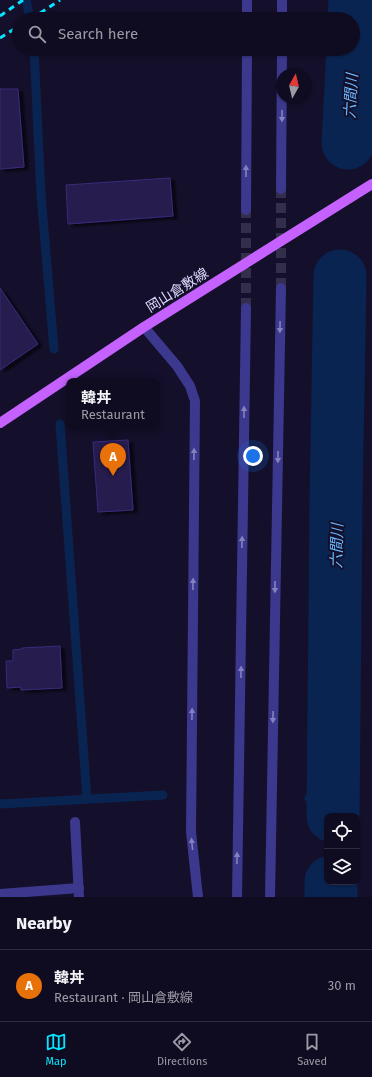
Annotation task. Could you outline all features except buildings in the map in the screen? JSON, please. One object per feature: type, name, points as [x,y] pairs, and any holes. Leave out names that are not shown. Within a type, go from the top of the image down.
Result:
[{"type":"main road","name":"岡山倉敷線","points":[[67,378],[144,327],[371,187]]},
{"type":"main road","name":"岡山倉敷線","points":[[0,422],[66,378]]},
{"type":"street","points":[[247,0],[247,12]]},
{"type":"street","points":[[282,0],[282,12]]},
{"type":"street","points":[[246,56],[246,210]]},
{"type":"street","points":[[281,189],[282,56]]},
{"type":"street","points":[[270,897],[281,288]]},
{"type":"street","points":[[237,897],[246,308]]},
{"type":"street","points":[[144,327],[177,366],[190,386],[195,401],[191,832],[198,897]]},
{"type":"street","points":[[0,894],[79,892],[75,822]]},
{"type":"waterway","points":[[26,0],[29,12]]},
{"type":"waterway","name":"六間川","points":[[354,12],[355,0]]},
{"type":"waterway","points":[[34,56],[41,195],[54,349]]},
{"type":"waterway","name":"六間川","points":[[348,143],[353,56]]},
{"type":"waterway","name":"六間川","points":[[333,813],[340,276]]},
{"type":"waterway","points":[[60,424],[87,799]]},
{"type":"waterway","points":[[0,804],[163,795]]},
{"type":"waterway","points":[[309,798],[333,798]]},
{"type":"waterway","name":"六間川","points":[[331,885],[331,897]]},
{"type":"tunnel","points":[[281,189],[281,288]]},
{"type":"tunnel","points":[[246,210],[246,308]]},
{"type":"railway","points":[[0,16],[23,0]]},
{"type":"railway","points":[[42,12],[60,0]]},
{"type":"railway","points":[[0,38],[12,30]]},
{"type":"place","name":"韓丼","points":[[113,476]]}]
